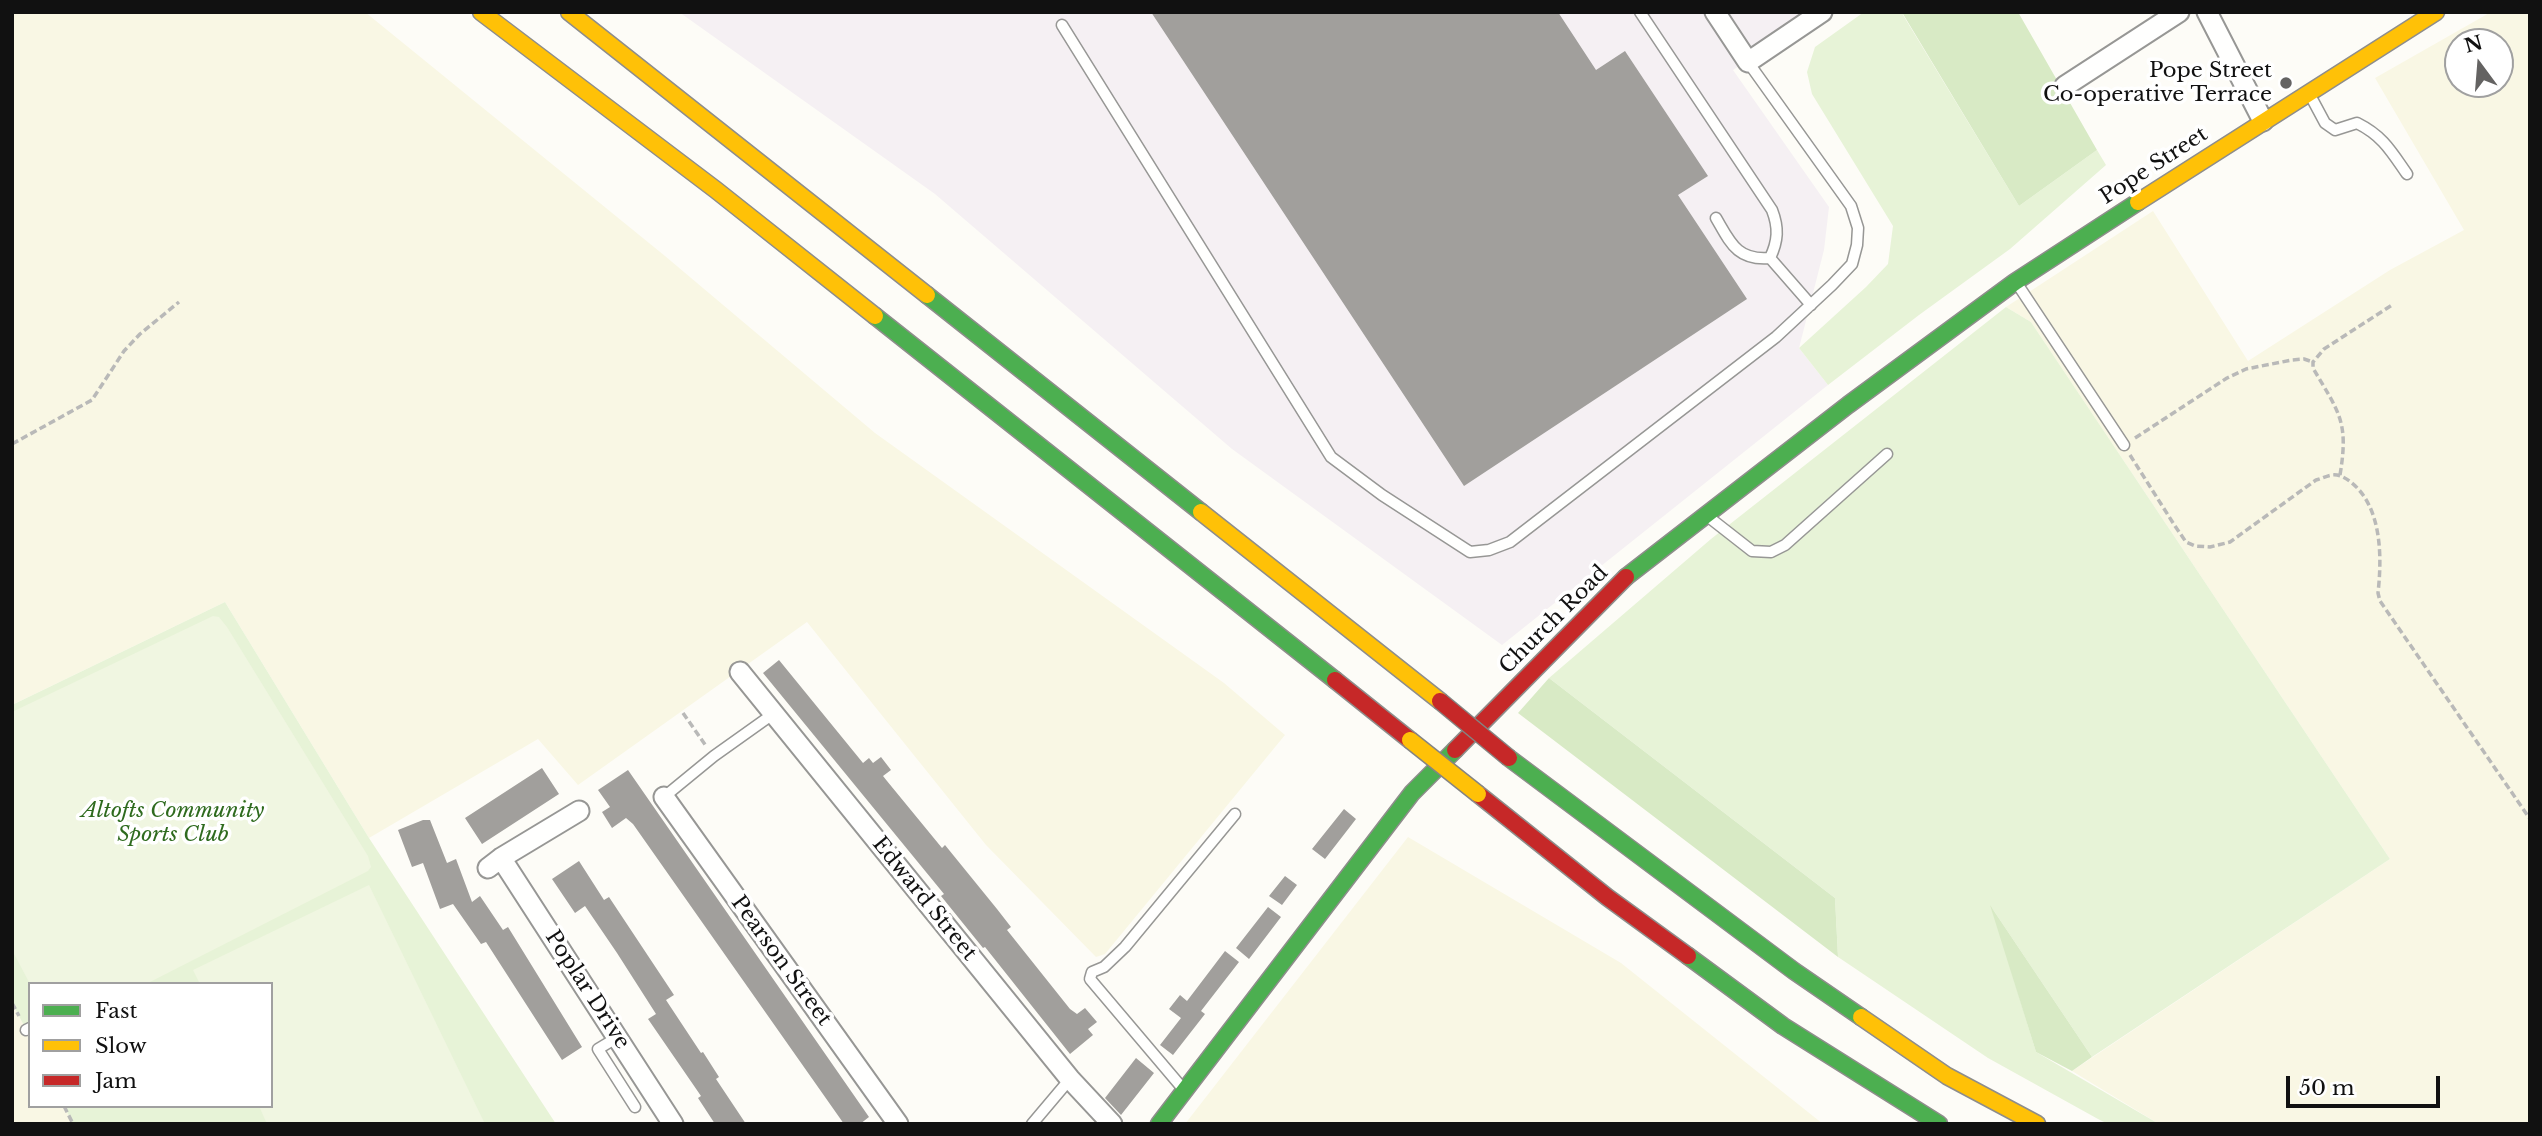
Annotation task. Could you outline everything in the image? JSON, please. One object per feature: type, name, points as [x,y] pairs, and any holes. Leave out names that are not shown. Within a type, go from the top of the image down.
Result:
[{"type":"main road","points":[[481,12],[716,190],[1607,897],[1783,1026],[1939,1124]]},
{"type":"main road","points":[[569,12],[1440,701],[1508,758],[1816,986],[1947,1076],[2037,1124]]},
{"type":"main road","name":"Pope Street","points":[[2073,244],[2308,92],[2415,18],[2437,12]]},
{"type":"main road","name":"Church Road","points":[[1159,1124],[1412,793],[1633,570],[1848,405],[2015,282],[2073,244]]},
{"type":"street","points":[[1715,12],[1748,62],[1822,12]]},
{"type":"street","points":[[2065,86],[2179,12]]},
{"type":"street","points":[[2207,12],[2263,121]]},
{"type":"street","name":"Edward Street","points":[[740,672],[1070,1079],[1112,1124]]},
{"type":"street","name":"Pearson Street","points":[[664,797],[898,1124]]},
{"type":"street","name":"Poplar Drive","points":[[579,811],[495,863],[618,1037],[673,1124]]},
{"type":"lane","points":[[1640,12],[1772,210],[1776,219],[1777,242],[1770,258]]},
{"type":"lane","points":[[1062,25],[1331,457],[1382,495],[1470,552],[1489,551],[1510,542],[1776,337],[1852,264],[1858,228],[1851,206],[1748,62]]},
{"type":"lane","points":[[2308,92],[2325,123],[2335,130],[2357,123],[2374,131],[2407,174]]},
{"type":"lane","points":[[1716,218],[1738,252],[1759,259],[1770,258]]},
{"type":"lane","points":[[1770,258],[1811,305]]},
{"type":"lane","points":[[2015,282],[2124,445]]},
{"type":"lane","points":[[1706,515],[1752,551],[1771,552],[1785,545],[1887,454]]},
{"type":"lane","points":[[664,797],[714,756],[773,714]]},
{"type":"lane","points":[[1185,1091],[1125,1024],[1090,979],[1092,972],[1104,967],[1125,947],[1235,814]]},
{"type":"lane","points":[[618,1037],[598,1049],[635,1107]]},
{"type":"lane","points":[[1032,1124],[1070,1079]]},
{"type":"path","points":[[12,444],[92,400],[124,351],[179,302]]},
{"type":"path","points":[[2340,475],[2345,441],[2344,427],[2313,368],[2313,362],[2324,349],[2392,305]]},
{"type":"path","points":[[2313,362],[2304,359],[2292,360],[2246,369],[2227,378],[2124,445],[2186,542],[2195,546],[2210,547],[2230,542],[2316,480],[2330,475],[2340,475],[2360,491],[2373,513],[2378,538],[2380,600],[2530,819]]},
{"type":"path","points":[[683,713],[714,756]]},
{"type":"path","points":[[65,1108],[73,1124]]},
{"type":"shaded area","points":[[12,12],[365,12],[665,256],[875,433],[1224,683],[1285,735],[1105,954],[1096,957],[986,845],[807,622],[578,785],[538,739],[369,838],[225,602],[12,705]]},
{"type":"shaded area","points":[[679,12],[1821,12],[1733,70],[1829,207],[1824,250],[1799,348],[1828,385],[1502,645],[1232,449],[935,194]]},
{"type":"shaded area","points":[[2491,12],[2530,12],[2530,1124],[2159,1124],[2072,1071],[2390,859],[2031,322],[2006,307],[2153,211],[2248,361],[2390,270],[2464,230],[2375,78],[2444,39],[2444,98],[2514,98],[2514,28],[2463,28]]},
{"type":"shaded area","points":[[1408,837],[1621,963],[1823,1124],[1185,1124]]},
{"type":"shaded area","points":[[12,1003],[28,1033],[28,1108],[65,1108],[73,1124],[12,1124]]},
{"type":"green space","points":[[1864,12],[1904,12],[1903,15],[2019,206],[2097,150],[2106,165],[2010,249],[1828,385],[1799,348],[1888,264],[1893,226],[1812,94],[1807,72],[1815,47]]},
{"type":"green space","points":[[1904,12],[2018,12],[2097,150],[2019,206]]},
{"type":"green space","points":[[2006,307],[2031,322],[2390,859],[2092,1057],[1992,908],[2036,1052],[2159,1124],[2108,1124],[2098,1119],[1988,1058],[1838,957],[1835,898],[1549,678],[1711,539]]},
{"type":"green space","name":"Altofts Community Sports Club","points":[[225,602],[369,838],[556,1124],[73,1124],[65,1108],[273,1108],[273,982],[28,982],[28,1033],[12,1003],[12,705]]},
{"type":"green space","points":[[213,616],[219,617],[368,856],[371,867],[368,871],[150,982],[29,982],[12,950],[12,712]]},
{"type":"green space","points":[[1549,678],[1835,898],[1838,957],[1518,713]]},
{"type":"green space","points":[[369,885],[485,1124],[267,1124],[260,1108],[273,1108],[273,982],[199,982],[193,970]]},
{"type":"green space","points":[[1990,905],[2092,1057],[2072,1071],[2036,1052]]},
{"type":"building","points":[[1151,12],[1558,12],[1596,70],[1625,51],[1708,176],[1678,195],[1747,299],[1464,486]]},
{"type":"building","points":[[779,660],[863,763],[869,758],[873,763],[881,757],[891,770],[883,776],[942,848],[945,845],[997,909],[1011,927],[1007,930],[1070,1009],[1077,1014],[1085,1008],[1097,1022],[1088,1029],[1093,1035],[1070,1054],[941,896],[944,894],[763,673]]},
{"type":"building","points":[[542,768],[559,794],[482,844],[465,818]]},
{"type":"building","points":[[628,770],[869,1117],[860,1124],[844,1124],[633,824],[626,818],[612,828],[602,812],[610,807],[598,790]]},
{"type":"building","points":[[1344,809],[1356,819],[1325,859],[1312,849]]},
{"type":"building","points":[[430,820],[447,863],[456,859],[472,902],[480,896],[503,930],[508,927],[582,1047],[562,1060],[486,942],[481,944],[453,904],[440,909],[423,863],[412,867],[398,830]]},
{"type":"building","points":[[579,861],[604,900],[609,897],[674,995],[666,1000],[701,1053],[703,1052],[719,1077],[716,1079],[746,1124],[715,1124],[698,1098],[701,1096],[648,1019],[656,1014],[617,953],[585,906],[575,913],[552,879]]},
{"type":"building","points":[[1285,876],[1297,885],[1282,905],[1269,896]]},
{"type":"building","points":[[1268,907],[1281,917],[1249,959],[1236,948]]},
{"type":"building","points":[[1225,951],[1239,962],[1201,1011],[1205,1014],[1173,1055],[1160,1045],[1181,1018],[1169,1009],[1180,995],[1187,1001]]},
{"type":"building","points":[[1136,1058],[1154,1073],[1121,1115],[1105,1098]]},
{"type":"traffic: fast","points":[[1626,577],[1848,405],[2015,282],[2138,202]]},
{"type":"traffic: fast","points":[[927,295],[1201,512]]},
{"type":"traffic: fast","points":[[875,316],[1335,680]]},
{"type":"traffic: fast","points":[[1159,1124],[1412,793],[1455,750]]},
{"type":"traffic: fast","points":[[1509,758],[1794,971],[1861,1017]]},
{"type":"traffic: fast","points":[[1688,956],[1783,1026],[1939,1124]]},
{"type":"traffic: slow","points":[[481,12],[716,190],[875,316]]},
{"type":"traffic: slow","points":[[569,12],[927,295]]},
{"type":"traffic: slow","points":[[2138,202],[2436,12]]},
{"type":"traffic: slow","points":[[1201,512],[1440,701]]},
{"type":"traffic: slow","points":[[1410,740],[1478,794]]},
{"type":"traffic: slow","points":[[1861,1017],[1947,1076],[2037,1124]]},
{"type":"traffic: jam","points":[[1455,750],[1626,577]]},
{"type":"traffic: jam","points":[[1335,680],[1410,740]]},
{"type":"traffic: jam","points":[[1440,701],[1509,758]]},
{"type":"traffic: jam","points":[[1478,794],[1607,897],[1688,956]]},
{"type":"place","name":"Pope Street Co-operative Terrace","points":[[2286,83]]}]
